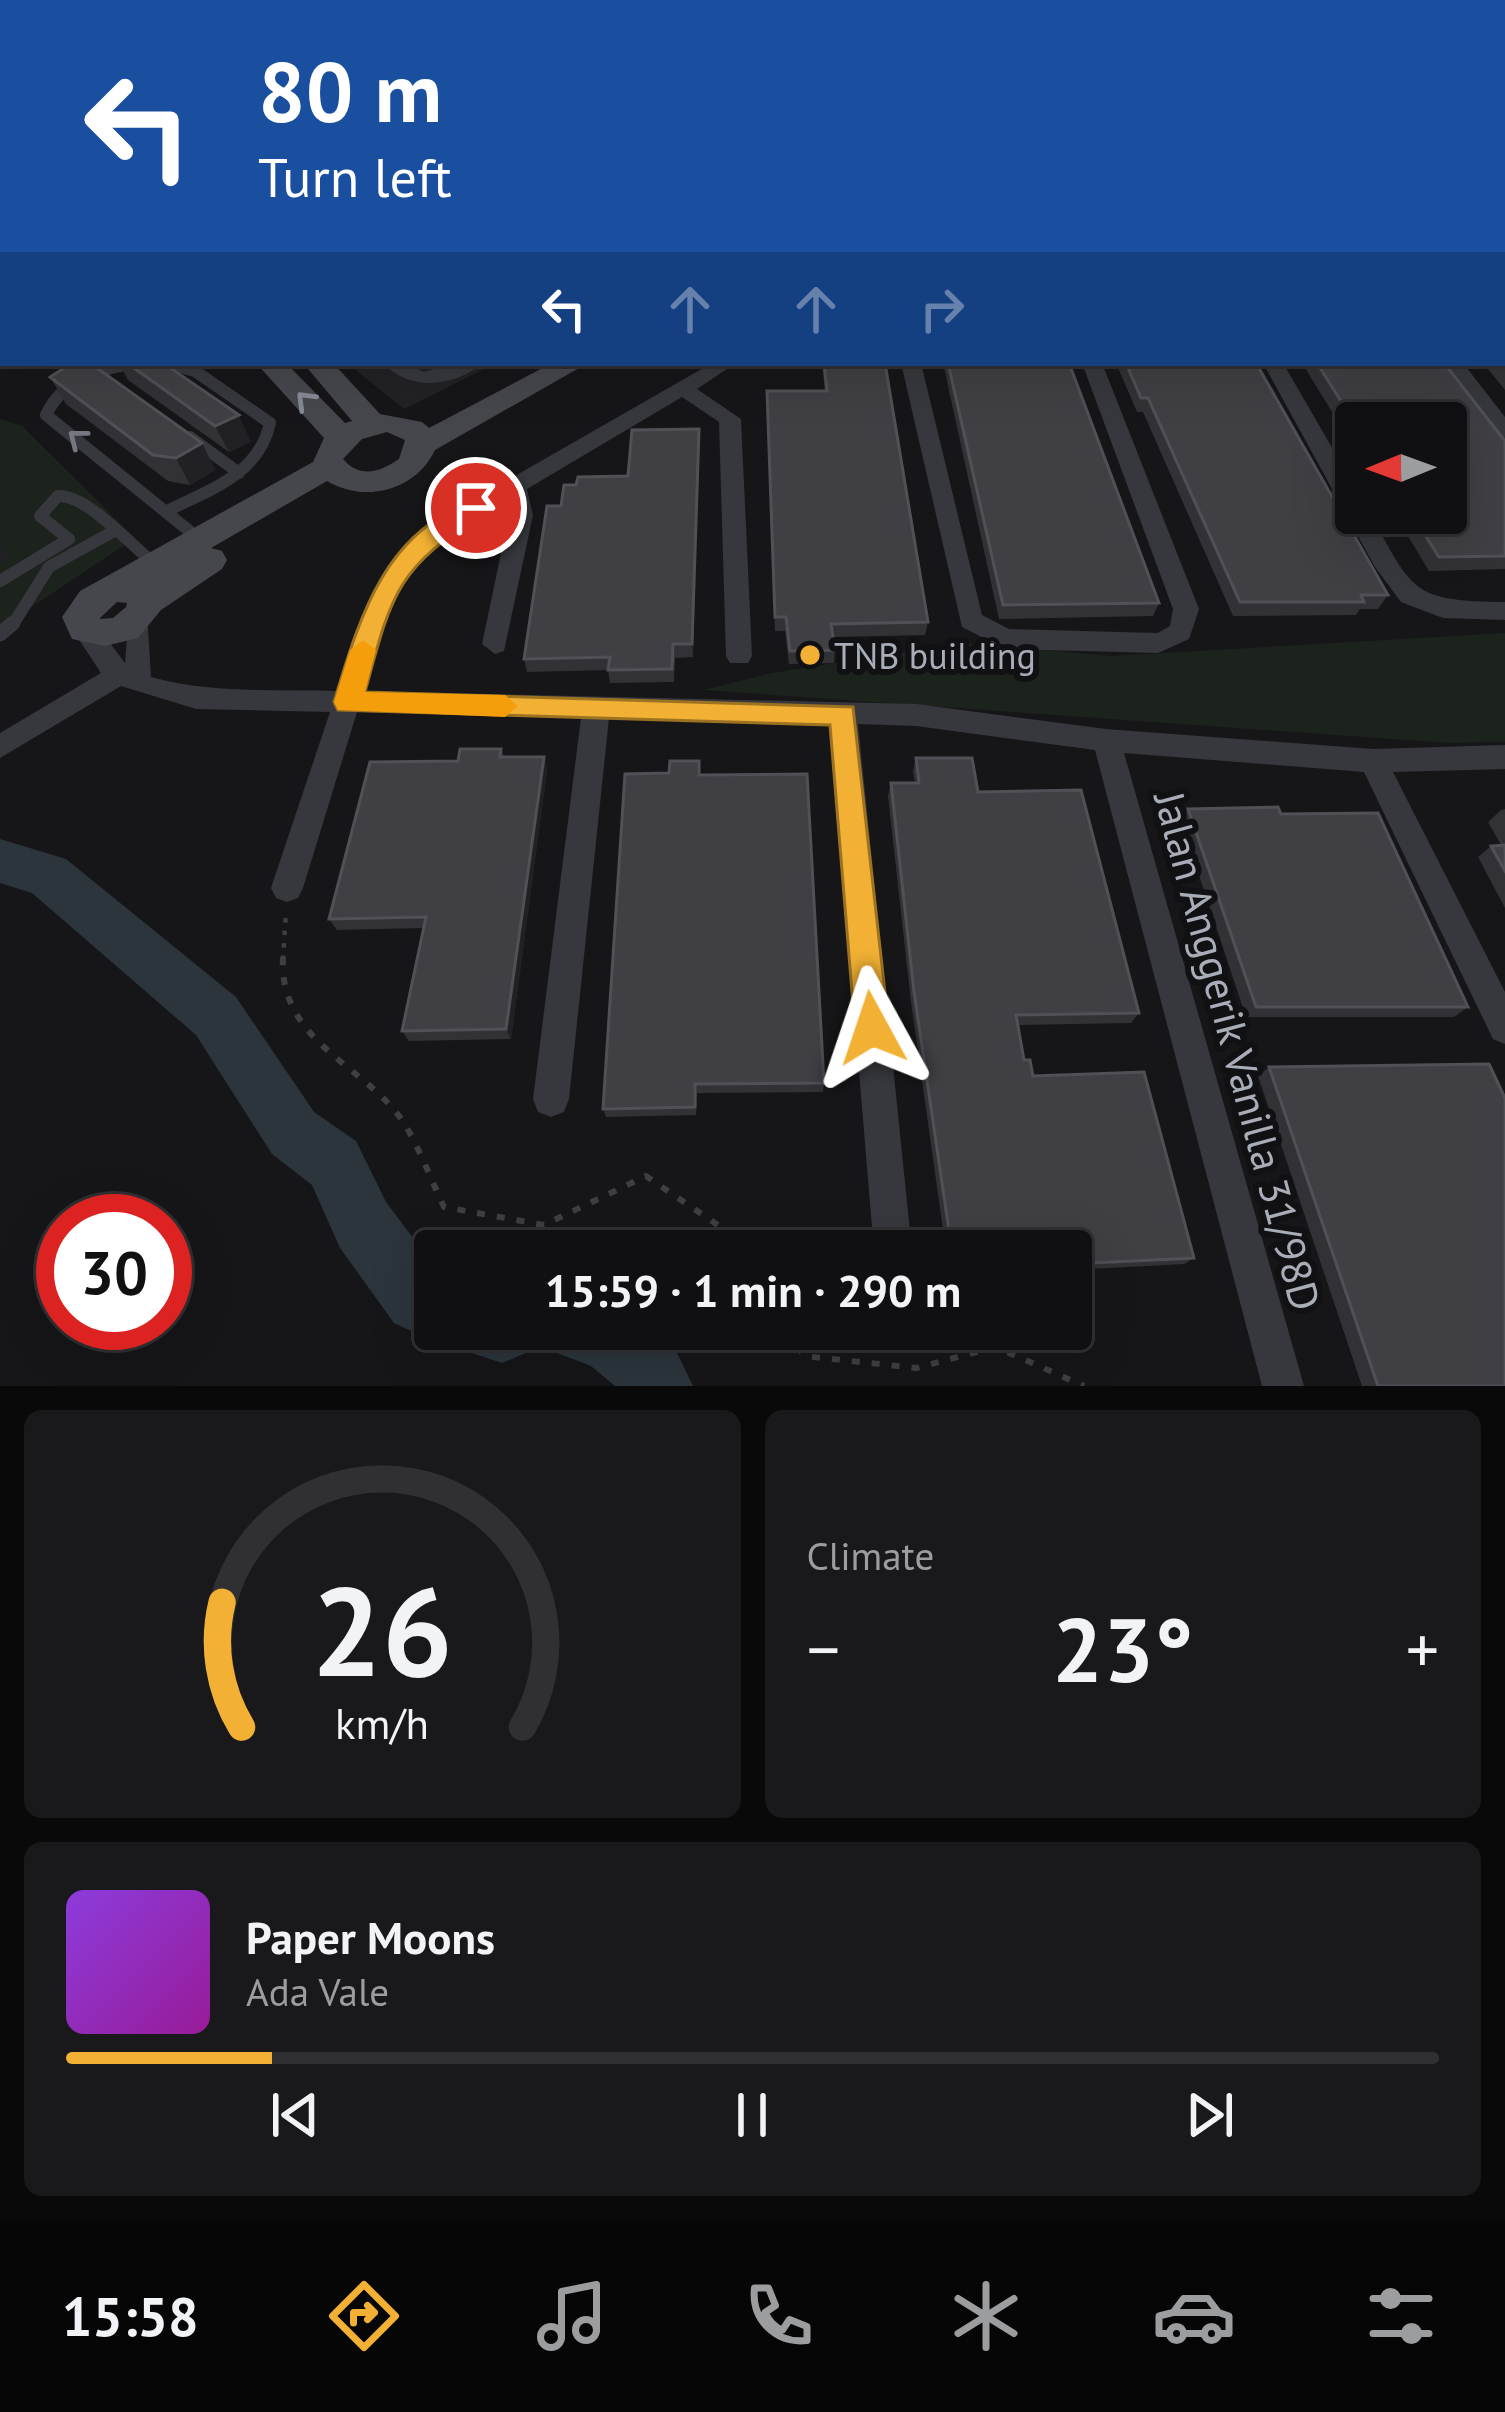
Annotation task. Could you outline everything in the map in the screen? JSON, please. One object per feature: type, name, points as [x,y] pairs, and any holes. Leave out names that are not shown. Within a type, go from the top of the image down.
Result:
[{"type":"street","points":[[272,366],[340,461],[394,476],[416,462],[417,436]]},
{"type":"street","points":[[320,366],[372,424],[417,436],[568,366]]},
{"type":"street","points":[[397,366],[411,376],[438,380],[467,366]]},
{"type":"street","points":[[417,436],[531,366]]},
{"type":"street","points":[[287,887],[369,630],[398,567],[429,536],[721,366]]},
{"type":"street","points":[[912,366],[971,620],[1005,639],[1158,643],[1177,638],[1185,627],[1186,609],[1093,366]]},
{"type":"street","points":[[1276,366],[1335,472]]},
{"type":"street","points":[[1455,366],[1505,431]]},
{"type":"street","points":[[682,389],[730,419],[739,656]]},
{"type":"street","points":[[85,629],[115,632],[340,461],[372,424]]},
{"type":"street","points":[[340,461],[198,538],[82,610],[85,629],[104,665],[128,678],[196,698],[916,715],[1106,740],[1373,761],[1505,757]]},
{"type":"street","points":[[495,644],[521,514],[515,487]]},
{"type":"street","points":[[1370,534],[1402,591],[1420,606],[1440,611],[1505,610]]},
{"type":"street","points":[[0,747],[128,678],[142,611],[134,589],[106,592]]},
{"type":"street","points":[[550,1099],[596,708]]},
{"type":"street","points":[[843,714],[890,1230]]},
{"type":"street","name":"Jalan Anggerik Vanilla 31/98D","points":[[1106,740],[1282,1386]]},
{"type":"street","points":[[1373,761],[1505,1027]]},
{"type":"lane","points":[[116,366],[68,384],[48,405],[46,415],[170,510],[198,538]]},
{"type":"lane","points":[[170,510],[239,473],[262,455],[270,423],[185,366]]},
{"type":"lane","points":[[98,371],[116,384]]},
{"type":"lane","points":[[169,422],[239,473]]},
{"type":"lane","points":[[74,544],[40,516],[52,500],[67,495],[87,502],[155,564]]},
{"type":"lane","points":[[0,581],[74,544],[114,531]]},
{"type":"lane","points":[[0,634],[10,627],[49,567],[74,544]]},
{"type":"path","points":[[287,887],[282,973],[307,1033],[402,1120],[444,1207],[544,1225],[646,1176],[725,1230]]},
{"type":"path","points":[[800,1350],[804,1356],[916,1368],[985,1350]]},
{"type":"path","points":[[1003,1350],[1084,1386]]},
{"type":"shaded area","points":[[351,366],[490,366],[404,409]]},
{"type":"shaded area","points":[[0,419],[22,426],[135,538],[0,628]]},
{"type":"shaded area","points":[[1505,633],[1505,742],[1449,743],[704,690],[772,673],[963,643],[1112,656]]},
{"type":"building","points":[[67,366],[94,366],[202,443],[176,458],[153,455],[50,377]]},
{"type":"building","points":[[131,366],[167,366],[239,415],[215,426]]},
{"type":"building","points":[[824,366],[885,366],[928,622],[831,624],[835,650],[790,651],[786,617],[775,617],[767,391],[827,391]]},
{"type":"building","points":[[949,366],[1070,366],[1159,603],[1003,605]]},
{"type":"building","points":[[1127,366],[1258,366],[1335,502],[1335,534],[1353,534],[1388,595],[1361,595],[1364,602],[1240,602],[1148,398],[1141,398]]},
{"type":"building","points":[[1319,366],[1446,366],[1505,441],[1505,556],[1439,557],[1424,534],[1467,534],[1467,402],[1342,402]]},
{"type":"building","points":[[699,429],[692,644],[673,644],[672,669],[608,670],[610,657],[524,659],[547,506],[561,506],[564,485],[576,485],[578,477],[628,476],[632,430]]},
{"type":"building","points":[[460,749],[501,749],[500,757],[544,757],[506,1029],[402,1031],[426,917],[329,919],[370,762],[458,761]]},
{"type":"building","points":[[916,758],[972,758],[978,792],[1081,790],[1139,1013],[1016,1015],[1024,1060],[1030,1060],[1033,1076],[1144,1072],[1194,1258],[1092,1263],[1092,1230],[949,1230],[914,992],[891,783],[919,783]]},
{"type":"building","points":[[670,761],[699,761],[699,775],[807,774],[824,1083],[695,1084],[695,1107],[603,1109],[625,774],[669,773]]},
{"type":"building","points":[[1278,807],[1281,814],[1378,813],[1468,1007],[1256,1007],[1188,809]]},
{"type":"building","points":[[1505,845],[1505,871],[1491,846]]},
{"type":"building","points":[[1489,1064],[1505,1098],[1505,1386],[1378,1386],[1269,1067]]},
{"type":"waterway","points":[[0,861],[48,875],[216,1016],[293,1133],[334,1163],[363,1225],[414,1294]]},
{"type":"waterway","points":[[626,1350],[658,1386]]},
{"type":"slow traffic","points":[[363,650],[348,702],[505,706]]},
{"type":"place","name":"TNB building","points":[[810,655]]},
{"type":"route","points":[[476,508],[429,536],[398,567],[382,594],[348,702],[843,714],[872,1028]]}]
